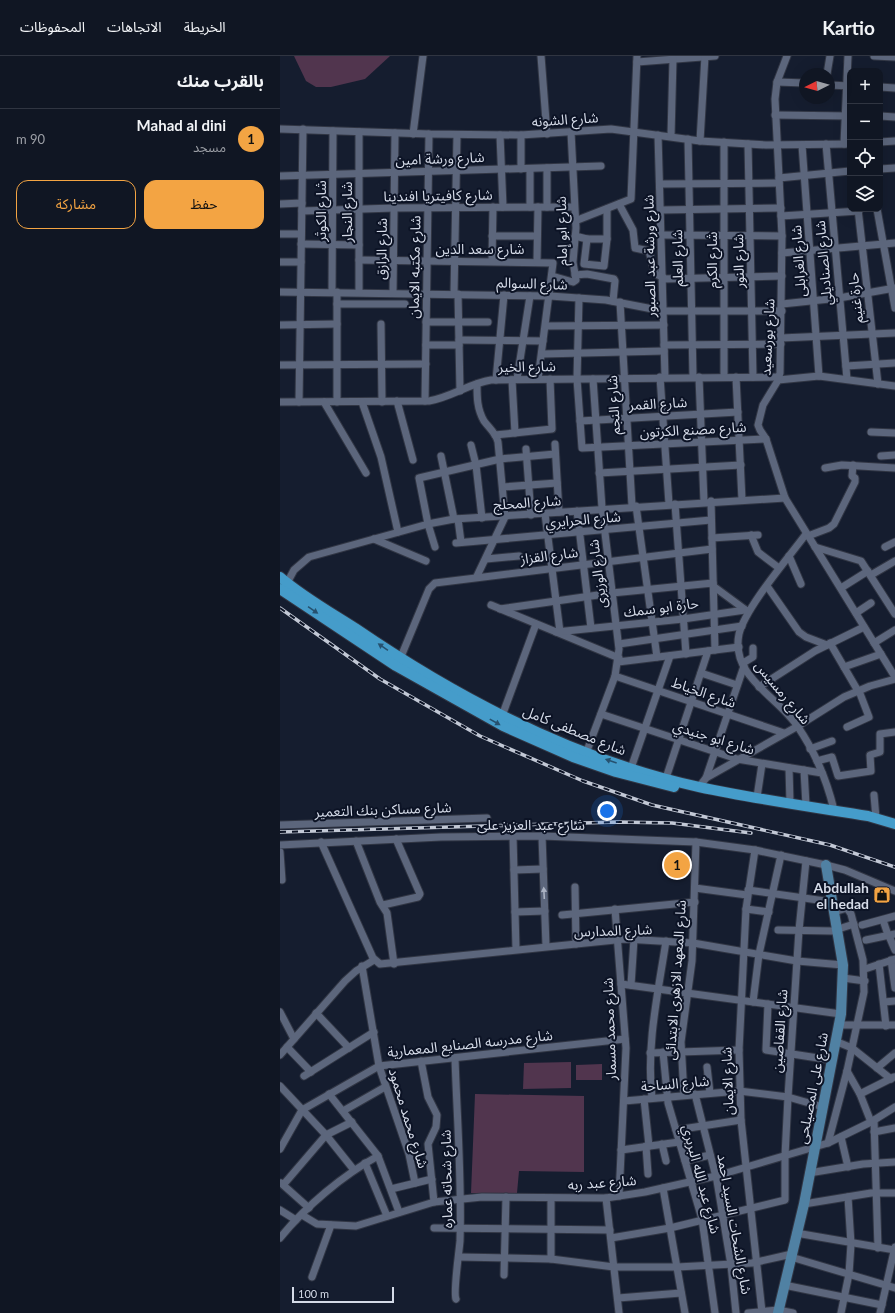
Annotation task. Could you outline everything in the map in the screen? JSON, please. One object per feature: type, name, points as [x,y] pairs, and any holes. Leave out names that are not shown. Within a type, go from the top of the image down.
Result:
[{"type":"main road","name":"شارع مصطفى كامل","points":[[282,583],[400,659],[480,705],[585,756],[699,787],[834,810],[876,818],[895,824]]},
{"type":"main road","name":"شارع مصطفى كامل","points":[[282,583],[403,670],[503,726],[661,784],[705,794],[832,814],[895,829]]},
{"type":"street","points":[[413,134],[423,56]]},
{"type":"street","points":[[541,56],[547,134]]},
{"type":"street","points":[[700,141],[705,56]]},
{"type":"street","points":[[575,222],[629,201],[631,194],[637,59],[673,59],[715,56]]},
{"type":"street","name":"شارع بورسعيد","points":[[788,56],[777,82],[775,115],[782,236],[782,307],[779,378],[763,405],[759,418],[760,430],[766,439],[785,498],[895,678]]},
{"type":"street","points":[[828,68],[830,56]]},
{"type":"street","points":[[848,56],[848,68]]},
{"type":"street","points":[[874,56],[895,57]]},
{"type":"street","points":[[671,136],[673,59]]},
{"type":"street","points":[[777,82],[799,83]]},
{"type":"street","points":[[835,85],[847,85]]},
{"type":"street","points":[[883,87],[895,88]]},
{"type":"street","points":[[775,115],[847,116]]},
{"type":"street","points":[[883,116],[895,117]]},
{"type":"street","name":"شارع الشونه","points":[[280,129],[413,134],[521,135],[611,129],[700,141],[777,146],[847,144]]},
{"type":"street","points":[[299,402],[303,129]]},
{"type":"street","name":"شارع الكوثر","points":[[333,131],[332,244],[334,292],[337,304],[337,402]]},
{"type":"street","name":"شارع النجار","points":[[359,292],[360,132]]},
{"type":"street","name":"شارع ابو إمام","points":[[552,276],[573,282],[576,280],[573,255],[575,222],[571,132]]},
{"type":"street","name":"شارع الرازق","points":[[393,293],[396,133]]},
{"type":"street","name":"شارع مكتبه الايمان","points":[[425,401],[429,134]]},
{"type":"street","points":[[457,135],[455,261],[459,322],[460,392]]},
{"type":"street","points":[[500,135],[503,207]]},
{"type":"street","points":[[521,135],[521,169]]},
{"type":"street","name":"شارع ورشة عبد الصبور","points":[[658,135],[664,325],[662,377],[663,416],[667,469],[676,523],[686,654]]},
{"type":"street","name":"شارع العلم","points":[[666,778],[701,673],[712,650],[715,630],[712,520],[707,502],[702,467],[700,414],[692,345],[688,139]]},
{"type":"street","points":[[883,142],[895,141]]},
{"type":"street","name":"شارع الكرم","points":[[724,142],[724,377]]},
{"type":"street","name":"شارع النور","points":[[748,144],[753,376]]},
{"type":"street","name":"شارع الصناديلي","points":[[826,144],[847,379]]},
{"type":"street","name":"شارع الغرابلى","points":[[802,145],[819,376]]},
{"type":"street","name":"شارع ورشة امين","points":[[280,176],[601,166]]},
{"type":"street","points":[[530,168],[537,236],[537,262]]},
{"type":"street","points":[[547,168],[547,207]]},
{"type":"street","points":[[883,169],[895,168]]},
{"type":"street","points":[[660,184],[749,183],[847,171]]},
{"type":"street","points":[[280,204],[302,203]]},
{"type":"street","points":[[619,204],[633,230],[635,248],[649,251],[655,274],[663,278],[782,276]]},
{"type":"street","name":"شارع كافيتريا افندينا","points":[[302,211],[428,207],[574,207]]},
{"type":"street","points":[[492,261],[493,207]]},
{"type":"street","points":[[661,210],[781,208]]},
{"type":"street","points":[[587,239],[584,264],[603,267],[606,264],[607,209]]},
{"type":"street","points":[[781,216],[847,211]]},
{"type":"street","name":"حارة غنيم","points":[[858,212],[878,384]]},
{"type":"street","points":[[877,212],[882,245],[893,288],[895,308]]},
{"type":"street","points":[[280,234],[301,234]]},
{"type":"street","points":[[662,235],[782,236]]},
{"type":"street","points":[[492,236],[537,236]]},
{"type":"street","points":[[575,236],[587,239],[607,239]]},
{"type":"street","points":[[782,254],[895,243]]},
{"type":"street","points":[[301,244],[359,245]]},
{"type":"street","name":"شارع سعد الدين","points":[[359,260],[552,262],[552,276]]},
{"type":"street","points":[[280,262],[301,262]]},
{"type":"street","name":"شارع النجم","points":[[575,275],[587,274],[615,280],[616,301],[621,325],[628,446],[634,506]]},
{"type":"street","points":[[538,379],[552,276]]},
{"type":"street","name":"شارع السوالم","points":[[280,292],[550,296],[616,301],[663,312],[692,312],[752,311],[893,288]]},
{"type":"street","points":[[496,380],[504,295]]},
{"type":"street","points":[[515,433],[514,379],[523,341],[530,296]]},
{"type":"street","points":[[579,298],[577,379],[582,447],[598,448]]},
{"type":"street","points":[[337,304],[405,304]]},
{"type":"street","points":[[426,322],[488,322]]},
{"type":"street","points":[[280,324],[337,324]]},
{"type":"street","points":[[381,324],[382,402]]},
{"type":"street","points":[[546,326],[664,325]]},
{"type":"street","points":[[542,354],[623,352],[692,345],[752,345],[816,337],[895,333]]},
{"type":"street","points":[[426,345],[500,341],[543,341]]},
{"type":"street","points":[[846,366],[895,363]]},
{"type":"street","points":[[280,365],[426,364]]},
{"type":"street","name":"شارع الخير","points":[[280,402],[425,401],[441,399],[477,384],[496,380],[514,379],[753,376],[779,378],[819,376],[895,386]]},
{"type":"street","points":[[736,377],[742,500]]},
{"type":"street","name":"شارع الوزيرى","points":[[585,756],[615,676],[619,660],[619,644],[602,508],[593,378]]},
{"type":"street","points":[[495,434],[550,430],[553,425],[550,379]]},
{"type":"street","points":[[477,384],[477,400],[480,413],[495,434],[498,442],[505,517],[496,539],[477,576]]},
{"type":"street","points":[[397,401],[413,460]]},
{"type":"street","points":[[324,402],[366,473]]},
{"type":"street","points":[[362,402],[381,457],[398,532]]},
{"type":"street","name":"شارع القمر","points":[[580,421],[738,412]]},
{"type":"street","points":[[871,432],[895,433]]},
{"type":"street","name":"شارع مصنع الكرتون","points":[[598,448],[766,439]]},
{"type":"street","points":[[555,444],[559,512]]},
{"type":"street","points":[[471,445],[476,465],[482,518]]},
{"type":"street","points":[[526,449],[531,515]]},
{"type":"street","points":[[435,547],[418,480],[420,478],[500,459],[555,454]]},
{"type":"street","points":[[880,456],[895,455]]},
{"type":"street","points":[[441,456],[456,519]]},
{"type":"street","points":[[599,474],[741,465]]},
{"type":"street","points":[[825,468],[838,465],[853,465],[895,468]]},
{"type":"street","points":[[807,535],[829,528],[835,521],[856,482],[855,478],[852,476],[853,465]]},
{"type":"street","points":[[503,487],[557,483]]},
{"type":"street","name":"شارع المحلج","points":[[282,583],[309,557],[428,524],[456,519],[545,514],[602,508],[785,498]]},
{"type":"street","points":[[634,506],[639,527],[657,657]]},
{"type":"street","points":[[577,511],[591,628]]},
{"type":"street","points":[[545,514],[556,601],[558,632]]},
{"type":"street","name":"شارع الحرايري","points":[[456,519],[458,542],[712,520]]},
{"type":"street","points":[[712,538],[754,535],[758,552],[779,568]]},
{"type":"street","name":"شارع رمسيس","points":[[807,535],[779,568],[747,611],[739,635],[739,647],[743,664],[747,672],[759,687],[798,726],[829,787],[834,810]]},
{"type":"street","points":[[374,539],[426,561]]},
{"type":"street","points":[[885,546],[895,542]]},
{"type":"street","points":[[815,547],[858,558],[870,573],[895,614]]},
{"type":"street","name":"شارع القزاز","points":[[400,659],[429,588],[437,582],[712,549]]},
{"type":"street","points":[[486,559],[519,556]]},
{"type":"street","points":[[789,556],[802,584]]},
{"type":"street","points":[[841,588],[895,561]]},
{"type":"street","points":[[500,609],[612,593],[681,586],[713,585],[747,611]]},
{"type":"street","points":[[767,586],[799,632],[806,637],[828,644],[858,691],[869,717],[847,727]]},
{"type":"street","points":[[856,613],[871,603]]},
{"type":"street","points":[[491,606],[558,632],[619,660],[670,656],[739,647]]},
{"type":"street","name":"حارة ابو سمك","points":[[558,632],[747,611]]},
{"type":"street","points":[[502,716],[536,624]]},
{"type":"street","points":[[619,644],[742,626]]},
{"type":"street","points":[[759,687],[828,644],[864,627]]},
{"type":"street","points":[[874,643],[895,630]]},
{"type":"street","points":[[699,787],[706,778],[743,664],[753,657],[753,648]]},
{"type":"street","points":[[844,667],[881,654]]},
{"type":"street","points":[[631,768],[670,656]]},
{"type":"street","points":[[701,673],[737,685]]},
{"type":"street","name":"شارع الخياط","points":[[615,676],[784,733]]},
{"type":"street","points":[[706,778],[737,759],[798,726],[844,697],[895,678]]},
{"type":"street","name":"شارع ابو جنيدي","points":[[601,714],[737,759],[822,773]]},
{"type":"street","points":[[817,761],[832,757],[838,776],[870,771],[870,755],[880,752],[880,734],[895,732]]},
{"type":"street","points":[[810,749],[832,741]]},
{"type":"street","points":[[757,797],[762,764]]},
{"type":"street","points":[[788,768],[790,803]]},
{"type":"street","points":[[804,770],[806,805]]},
{"type":"street","points":[[874,795],[876,818]]},
{"type":"street","name":"شارع مساكن بنك التعمير","points":[[280,825],[487,818]]},
{"type":"street","points":[[513,836],[516,949]]},
{"type":"street","name":"شارع عبد العزيز على","points":[[280,845],[396,839],[513,836],[696,842],[721,844],[755,850],[826,865],[845,870],[895,891]]},
{"type":"street","points":[[542,836],[546,946]]},
{"type":"street","points":[[383,905],[418,897],[420,894],[396,839]]},
{"type":"street","points":[[356,841],[380,902],[386,913],[394,964]]},
{"type":"street","points":[[280,1055],[345,981],[362,966],[374,960],[321,842]]},
{"type":"street","name":"شارع المعهد الازهرى الابتدائى","points":[[684,1095],[680,1052],[693,944],[696,842]]},
{"type":"street","name":"شارع الايمان","points":[[755,850],[747,892],[739,1050],[741,1120],[758,1262],[762,1312]]},
{"type":"street","points":[[280,852],[282,880]]},
{"type":"street","points":[[753,1002],[759,954],[781,855]]},
{"type":"street","name":"شارع القفاصين","points":[[751,1209],[782,1202],[786,1198],[785,1156],[790,1055],[799,930],[806,861]]},
{"type":"street","name":"شارع على المصيلحى","points":[[778,1312],[804,1204],[841,1014],[843,965],[826,865]]},
{"type":"street","points":[[514,870],[543,868]]},
{"type":"street","points":[[575,887],[576,944]]},
{"type":"street","points":[[695,888],[772,894],[802,898],[833,907],[847,908],[854,924],[865,969],[865,981],[847,1071],[828,1143]]},
{"type":"street","points":[[562,915],[695,902]]},
{"type":"street","points":[[746,908],[769,912]]},
{"type":"street","name":"شارع محمد مسمار","points":[[615,909],[625,1039],[624,1100],[618,1196]]},
{"type":"street","points":[[515,912],[545,911]]},
{"type":"street","points":[[862,925],[895,916]]},
{"type":"street","points":[[883,920],[891,935],[895,950]]},
{"type":"street","points":[[778,930],[837,930],[854,924]]},
{"type":"street","points":[[866,940],[891,935]]},
{"type":"street","points":[[631,985],[634,939]]},
{"type":"street","name":"شارع المدارس","points":[[374,960],[377,963],[394,964],[516,949],[634,939],[693,944],[744,951],[797,961],[843,965]]},
{"type":"street","points":[[652,1098],[650,1053],[666,941]]},
{"type":"street","points":[[865,969],[893,959],[895,988]]},
{"type":"street","points":[[879,964],[886,1026]]},
{"type":"street","name":"شارع محمد محمود","points":[[362,966],[379,1066],[409,1154],[415,1183]]},
{"type":"street","points":[[843,978],[865,981]]},
{"type":"street","points":[[621,984],[841,1014]]},
{"type":"street","points":[[884,1002],[895,1001]]},
{"type":"street","points":[[768,1004],[766,1050],[790,1055],[831,1060]]},
{"type":"street","points":[[280,1012],[294,1039]]},
{"type":"street","points":[[316,1013],[349,1048]]},
{"type":"street","points":[[839,1025],[895,1025]]},
{"type":"street","points":[[304,1076],[374,1032]]},
{"type":"street","name":"شارع مدرسه الصنايع المعمارية","points":[[302,1110],[379,1066],[625,1039]]},
{"type":"street","points":[[835,1041],[852,1048],[877,1068],[893,1078]]},
{"type":"street","points":[[287,1047],[311,1072]]},
{"type":"street","points":[[650,1053],[739,1050]]},
{"type":"street","name":"شارع عبد الله البربري","points":[[663,1052],[667,1097],[702,1219],[716,1313]]},
{"type":"street","points":[[877,1068],[895,1053]]},
{"type":"street","name":"شارع شحاته عماره","points":[[455,1058],[460,1199],[459,1257],[454,1291],[456,1299]]},
{"type":"street","points":[[421,1061],[428,1097],[437,1114],[436,1127],[428,1144],[434,1202]]},
{"type":"street","points":[[708,1067],[710,1093]]},
{"type":"street","points":[[847,1071],[860,1094],[872,1121],[874,1132],[878,1248]]},
{"type":"street","points":[[860,1094],[893,1078]]},
{"type":"street","points":[[280,1086],[326,1136],[354,1170]]},
{"type":"street","points":[[343,1111],[385,1087]]},
{"type":"street","name":"شارع الساحة","points":[[624,1100],[740,1091],[788,1097],[822,1107]]},
{"type":"street","points":[[330,1094],[378,1156],[399,1212]]},
{"type":"street","name":"شارع الشحات السيد احمد","points":[[695,1094],[716,1176],[732,1265],[736,1313]]},
{"type":"street","points":[[644,1099],[648,1174]]},
{"type":"street","name":"شارع عبد ربه","points":[[280,1210],[317,1224],[356,1226],[434,1202],[460,1199],[506,1197],[606,1198],[663,1188],[716,1176],[828,1143],[895,1108]]},
{"type":"street","points":[[280,1149],[302,1110]]},
{"type":"street","points":[[676,1130],[741,1120]]},
{"type":"street","points":[[310,1208],[282,1183],[326,1136],[352,1122]]},
{"type":"street","points":[[874,1132],[895,1128]]},
{"type":"street","points":[[841,1137],[848,1167]]},
{"type":"street","points":[[621,1150],[679,1142]]},
{"type":"street","points":[[662,1144],[666,1161]]},
{"type":"street","points":[[685,1161],[710,1155]]},
{"type":"street","points":[[280,1238],[299,1218],[354,1170],[378,1156]]},
{"type":"street","points":[[809,1173],[875,1163],[895,1162]]},
{"type":"street","points":[[365,1163],[387,1216]]},
{"type":"street","points":[[391,1189],[432,1179]]},
{"type":"street","points":[[663,1188],[685,1313]]},
{"type":"street","points":[[804,1204],[876,1192],[895,1194]]},
{"type":"street","points":[[504,1275],[506,1197]]},
{"type":"street","points":[[841,1313],[849,1274],[851,1244],[848,1197]]},
{"type":"street","points":[[551,1198],[551,1259]]},
{"type":"street","points":[[606,1198],[619,1313]]},
{"type":"street","points":[[611,1238],[670,1228],[702,1219],[751,1209]]},
{"type":"street","points":[[312,1277],[331,1225]]},
{"type":"street","points":[[434,1228],[460,1227],[610,1230]]},
{"type":"street","points":[[784,1285],[844,1298],[881,1309],[895,1249],[851,1244],[796,1233]]},
{"type":"street","points":[[459,1257],[551,1259],[614,1267],[677,1267],[732,1265],[791,1256],[895,1288]]},
{"type":"street","points":[[618,1298],[681,1293]]},
{"type":"street","points":[[748,1313],[793,1313]]},
{"type":"shaded area","points":[[294,56],[390,56],[365,79],[331,87],[316,87],[306,81]]},
{"type":"shaded area","points":[[571,1062],[571,1088],[523,1089],[524,1063]]},
{"type":"shaded area","points":[[602,1064],[602,1080],[576,1080],[576,1065]]},
{"type":"shaded area","points":[[475,1094],[584,1096],[584,1172],[519,1171],[517,1193],[471,1193]]},
{"type":"railway","points":[[280,608],[380,679],[480,736],[583,781],[652,805],[830,845],[895,867]]},
{"type":"railway","points":[[280,832],[617,822],[672,823],[751,833]]},
{"type":"place","name":"Mahad al dini","points":[[677,865]]},
{"type":"place","name":"Abdullah el hedad","points":[[882,895]]}]
